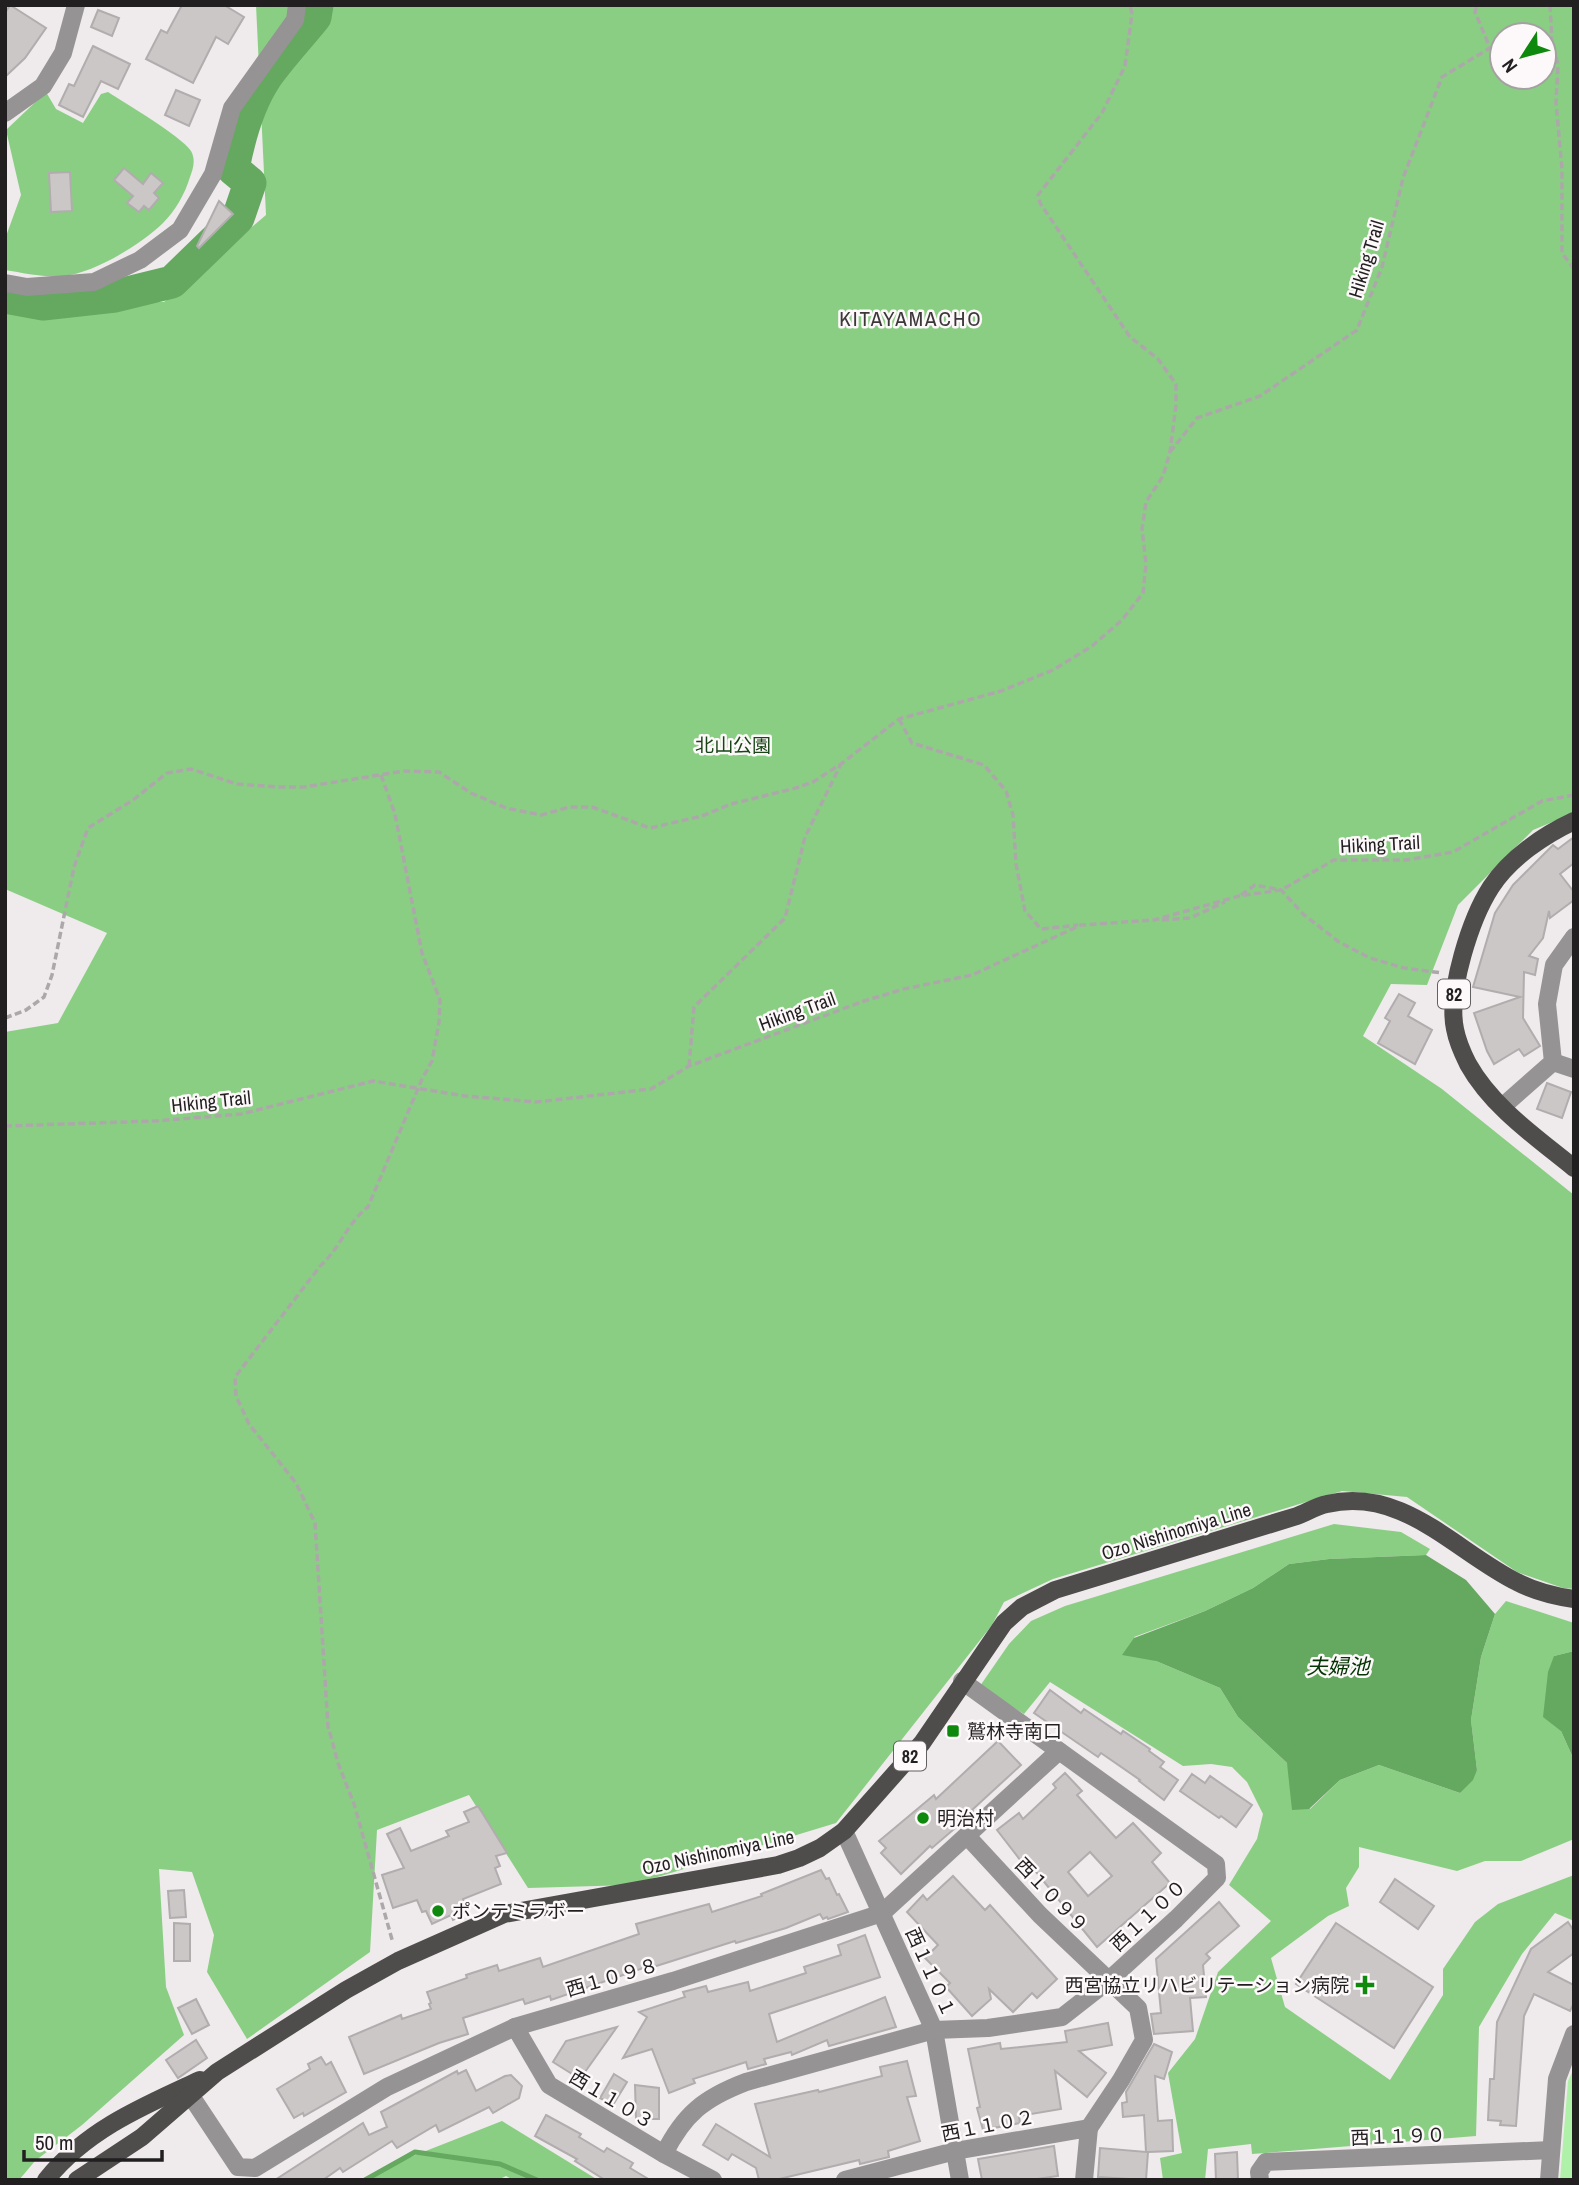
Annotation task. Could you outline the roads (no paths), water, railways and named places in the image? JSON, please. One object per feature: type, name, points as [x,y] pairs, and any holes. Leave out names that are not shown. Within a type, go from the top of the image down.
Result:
[{"type":"main road","name":"82","points":[[1574,821],[1559,828],[1513,862],[1492,885],[1476,916],[1457,975],[1453,1001],[1454,1028],[1460,1046],[1479,1080],[1502,1107],[1574,1168]]},
{"type":"main road","name":"Ozo Nishinomiya Line","points":[[77,2180],[142,2137],[188,2091],[346,1990],[398,1961],[504,1914],[778,1865],[810,1853],[844,1831],[922,1743],[1004,1623],[1022,1607],[1055,1590],[1297,1516],[1327,1504],[1360,1502],[1387,1506],[1407,1513],[1515,1582],[1547,1595],[1574,1599]]},
{"type":"main road","name":"Ozo Nishinomiya Line","points":[[46,2180],[58,2165],[105,2126],[137,2108],[188,2091]]},
{"type":"street","points":[[5,113],[43,86],[64,53],[76,5]]},
{"type":"street","points":[[5,283],[27,287],[94,282],[140,260],[180,230],[213,174],[232,108],[295,20],[297,5]]},
{"type":"street","points":[[1553,1062],[1547,1004],[1554,965],[1574,937]]},
{"type":"street","points":[[1553,1062],[1574,1069]]},
{"type":"street","points":[[1502,1107],[1553,1062]]},
{"type":"street","name":"西１１００","points":[[664,2154],[676,2130],[705,2101],[725,2090],[934,2030],[988,2028],[1062,2017],[1108,1981],[1217,1878],[1216,1864],[962,1681]]},
{"type":"street","name":"西１０９８","points":[[188,2091],[237,2167],[254,2168],[387,2087],[515,2026],[673,1981],[882,1913],[1059,1751]]},
{"type":"street","name":"西１１０１","points":[[844,1831],[934,2030],[960,2180]]},
{"type":"street","name":"西１０９９","points":[[967,1836],[1040,1915],[1138,2008],[1144,2040],[1089,2128]]},
{"type":"street","name":"西１１０３","points":[[515,2026],[549,2085],[713,2180]]},
{"type":"street","points":[[1549,2180],[1557,2079],[1574,2034]]},
{"type":"street","points":[[1084,2180],[1089,2128]]},
{"type":"street","name":"西１１０２","points":[[845,2180],[955,2151],[1089,2128]]},
{"type":"street","name":"西１１９０","points":[[1260,2180],[1259,2172],[1266,2162],[1551,2150]]},
{"type":"water","name":"夫婦池","points":[[1426,1555],[1466,1580],[1495,1614],[1481,1657],[1471,1720],[1477,1770],[1473,1780],[1460,1793],[1379,1765],[1340,1780],[1309,1809],[1292,1810],[1287,1763],[1238,1717],[1220,1688],[1156,1661],[1122,1655],[1134,1638],[1205,1611],[1253,1588],[1289,1564],[1329,1559]]},
{"type":"water","points":[[1574,1651],[1574,1760],[1561,1731],[1543,1717],[1548,1672],[1554,1656]]},
{"type":"waterway","points":[[5,297],[43,304],[115,296],[172,282],[238,218],[250,183],[233,169],[249,110],[266,77],[315,17],[317,5]]},
{"type":"waterway","points":[[365,2180],[415,2152],[500,2164],[537,2180]]},
{"type":"place","name":"鷲林寺南口","points":[[953,1731]]},
{"type":"place","name":"明治村","points":[[923,1818]]},
{"type":"place","name":"ポンテミラボー","points":[[438,1911]]},
{"type":"place","name":"西宮協立リハビリテーション病院","points":[[1365,1985]]},
{"type":"district","name":"KITAYAMACHO","points":[[911,318]]},
{"type":"park label","name":"北山公園","points":[[733,745]]}]
